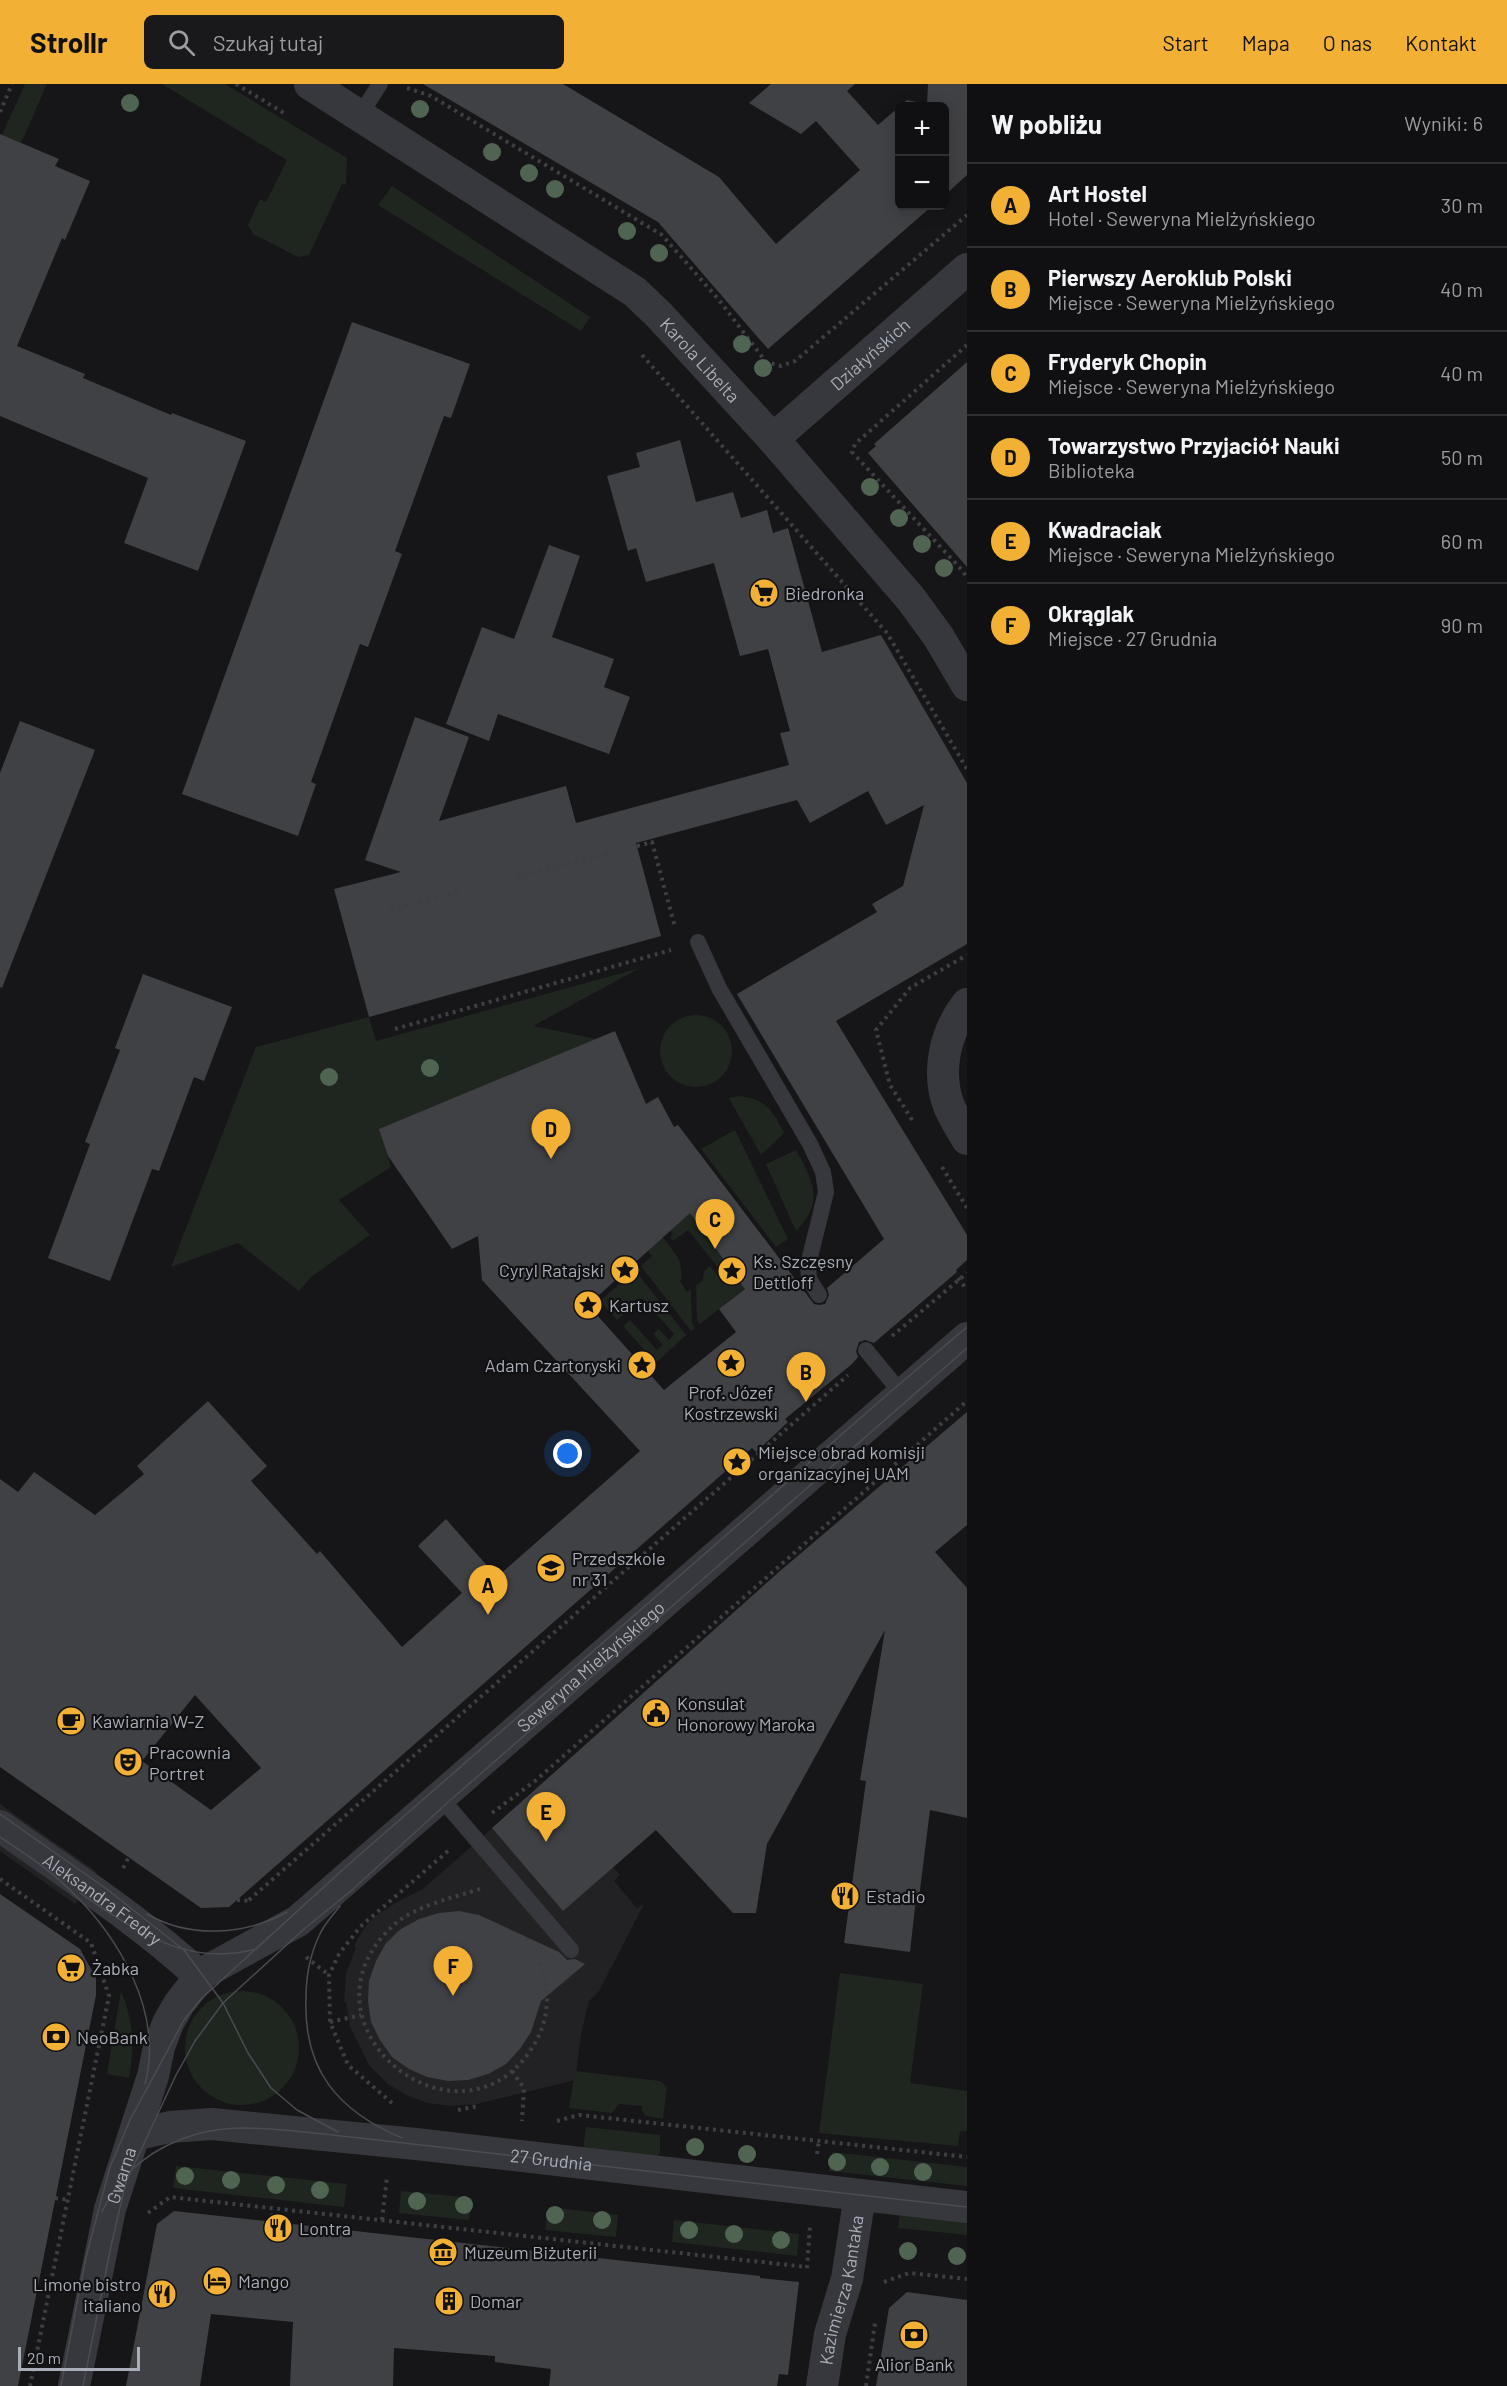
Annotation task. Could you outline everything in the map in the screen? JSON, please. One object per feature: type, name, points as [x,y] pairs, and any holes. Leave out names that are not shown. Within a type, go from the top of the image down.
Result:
[{"type":"street","name":"Karola Libelta","points":[[310,84],[635,292],[660,316],[773,439],[911,599],[938,636],[967,685]]},
{"type":"street","name":"Działyńskich","points":[[773,439],[967,269]]},
{"type":"street","points":[[967,1004],[955,1022],[948,1040],[943,1078],[949,1105],[967,1139]]},
{"type":"street","name":"Seweryna Mielżyńskiego","points":[[200,1976],[238,1952],[280,1933],[298,1921],[967,1338]]},
{"type":"street","name":"Aleksandra Fredry","points":[[0,1826],[102,1898],[200,1976]]},
{"type":"street","name":"Gwarna","points":[[74,2386],[110,2209],[168,2023],[200,1976]]},
{"type":"street","name":"27 Grudnia","points":[[134,2135],[170,2127],[212,2124],[416,2144],[967,2207]]},
{"type":"street","name":"Kazimierza Kantaka","points":[[822,2386],[830,2334],[847,2279],[860,2195]]},
{"type":"lane","points":[[360,115],[380,84]]},
{"type":"lane","points":[[698,942],[718,988],[810,1144],[824,1172],[826,1192],[808,1265],[810,1279],[819,1295]]},
{"type":"lane","points":[[868,1353],[902,1394]]},
{"type":"lane","points":[[440,1797],[571,1950]]},
{"type":"path","points":[[0,112],[12,84]]},
{"type":"path","points":[[236,84],[287,114]]},
{"type":"path","points":[[403,87],[431,96],[662,235],[719,300],[755,350],[766,362],[773,365],[781,366],[795,361],[967,215]]},
{"type":"path","points":[[967,345],[855,444],[852,452],[905,507],[967,578]]},
{"type":"path","points":[[640,354],[887,633],[967,770]]},
{"type":"path","points":[[637,846],[652,842],[677,937]]},
{"type":"path","points":[[517,877],[608,853]]},
{"type":"path","points":[[390,910],[462,891]]},
{"type":"path","points":[[394,1029],[680,947]]},
{"type":"path","points":[[249,1900],[774,1440],[868,1353],[967,1273]]},
{"type":"path","points":[[958,1278],[967,1290]]},
{"type":"path","points":[[395,2106],[348,2065],[330,2022],[329,1975],[339,1954],[360,1927],[469,1831],[535,1781],[822,1531],[967,1401]]},
{"type":"path","points":[[770,1434],[774,1440]]},
{"type":"path","points":[[125,1865],[129,1857]]},
{"type":"path","points":[[0,1879],[91,1944],[109,1996],[30,2386]]},
{"type":"path","points":[[472,1881],[488,1897]]},
{"type":"path","points":[[480,1889],[427,1907],[397,1923],[373,1950],[362,1974],[360,1992],[362,2015],[371,2040],[384,2057],[417,2083],[441,2089],[467,2090],[490,2084],[512,2071],[526,2057],[539,2036],[545,2015],[548,1993],[544,1971],[537,1954]]},
{"type":"path","points":[[316,1966],[329,1975]]},
{"type":"path","points":[[330,2022],[362,2015]]},
{"type":"path","points":[[512,2071],[524,2088],[524,2102]]},
{"type":"path","points":[[556,2121],[579,2115],[967,2157]]},
{"type":"path","points":[[145,2216],[170,2197],[807,2267]]},
{"type":"path","points":[[272,2223],[273,2209]]},
{"type":"path","points":[[810,2273],[807,2267],[811,2218]]},
{"type":"path","points":[[880,2283],[909,2273],[967,2279]]},
{"type":"path","points":[[866,2386],[876,2318]]},
{"type":"shaded area","points":[[25,84],[47,84],[21,143],[2,135]]},
{"type":"shaded area","points":[[162,84],[225,84],[347,158],[346,185],[342,184],[309,255],[298,257],[253,234],[248,225],[260,199],[266,202],[287,160]]},
{"type":"shaded area","points":[[392,186],[590,317],[581,331],[378,205]]},
{"type":"shaded area","points":[[640,968],[533,1026],[597,1039],[380,1129],[391,1167],[339,1200],[370,1235],[311,1277],[299,1291],[238,1243],[171,1267],[256,1047],[369,1017],[376,1041]]},
{"type":"shaded area","points":[[696,1015],[716,1021],[726,1031],[732,1051],[726,1071],[716,1081],[696,1087],[676,1081],[666,1071],[660,1051],[666,1031],[676,1021]]},
{"type":"shaded area","points":[[739,1096],[756,1100],[768,1107],[784,1133],[761,1155],[729,1098]]},
{"type":"shaded area","points":[[735,1130],[788,1239],[776,1247],[701,1149]]},
{"type":"shaded area","points":[[796,1150],[811,1182],[813,1201],[811,1210],[796,1231],[766,1164]]},
{"type":"shaded area","points":[[660,1173],[665,1176],[662,1179],[686,1210],[688,1208],[697,1219],[695,1221],[703,1232],[706,1230],[714,1242],[712,1244],[719,1254],[722,1252],[735,1275],[738,1274],[746,1285],[700,1324],[697,1320],[696,1285],[703,1280],[704,1271],[710,1266],[724,1284],[728,1280],[688,1230],[673,1241],[670,1237],[673,1234],[664,1223],[656,1228],[680,1262],[682,1279],[680,1281],[687,1292],[691,1289],[692,1323],[695,1328],[691,1331],[641,1266],[652,1256],[648,1252],[651,1248],[644,1240],[639,1239],[642,1237],[636,1230],[630,1231],[621,1222],[623,1219],[607,1204],[618,1194],[621,1196],[631,1191],[630,1188],[656,1179],[654,1175]]},
{"type":"shaded area","points":[[635,1270],[686,1335],[656,1363],[623,1326],[630,1320],[657,1350],[663,1345],[653,1334],[659,1329],[669,1340],[674,1334],[642,1298],[617,1320],[600,1301]]},
{"type":"shaded area","points":[[539,1787],[620,1875],[614,1881],[637,1908],[644,1904],[599,1991],[589,2001],[581,2034],[575,2080],[477,2104],[451,2106],[428,2103],[406,2095],[388,2084],[369,2065],[350,2026],[346,2002],[344,2002],[346,1973],[356,1948],[354,1946],[374,1917],[423,1889]]},
{"type":"shaded area","points":[[0,1804],[97,1872],[75,1904],[0,1851]]},
{"type":"shaded area","points":[[840,1973],[923,1984],[910,2083],[967,2091],[967,2131],[960,2131],[958,2146],[819,2133]]},
{"type":"shaded area","points":[[121,1991],[132,2034],[129,2078],[107,2074]]},
{"type":"shaded area","points":[[242,1991],[264,1995],[282,2008],[295,2026],[299,2048],[295,2070],[282,2088],[264,2101],[242,2105],[220,2101],[202,2088],[189,2070],[185,2048],[189,2026],[202,2008],[220,1995]]},
{"type":"shaded area","points":[[575,2071],[660,2081],[667,2087],[663,2119],[646,2116],[642,2111],[642,2106],[619,2104],[612,2113],[569,2108]]},
{"type":"shaded area","points":[[586,2127],[660,2135],[660,2153],[655,2158],[583,2150]]},
{"type":"shaded area","points":[[832,2152],[967,2167],[967,2186],[829,2171]]},
{"type":"shaded area","points":[[176,2166],[347,2184],[344,2207],[173,2188]]},
{"type":"shaded area","points":[[401,2191],[472,2198],[469,2220],[399,2213]]},
{"type":"shaded area","points":[[548,2207],[618,2215],[616,2237],[545,2230]]},
{"type":"shaded area","points":[[900,2212],[967,2219],[967,2235],[898,2228]]},
{"type":"shaded area","points":[[674,2220],[799,2234],[797,2256],[672,2242]]},
{"type":"building","points":[[423,84],[563,84],[719,177],[776,244],[860,170],[816,121],[801,134],[749,103],[771,84],[855,84],[847,91],[878,125],[895,110],[895,210],[927,210],[768,349],[658,222]]},
{"type":"building","points":[[928,84],[967,84],[967,175],[949,191],[949,102],[927,102]]},
{"type":"building","points":[[0,134],[59,159],[55,166],[90,181],[65,240],[62,238],[17,346],[85,374],[83,378],[171,415],[172,413],[246,441],[198,571],[124,543],[148,478],[0,416]]},
{"type":"building","points":[[352,322],[470,364],[451,418],[444,416],[395,551],[402,554],[368,647],[360,644],[311,782],[316,784],[298,836],[182,794]]},
{"type":"building","points":[[967,362],[967,567],[868,453],[876,446],[874,444]]},
{"type":"building","points":[[680,440],[696,502],[733,492],[741,518],[767,510],[773,533],[788,528],[822,652],[881,635],[967,783],[967,944],[836,1021],[967,1235],[967,1260],[956,1270],[957,1272],[874,1343],[865,1340],[859,1342],[856,1351],[858,1357],[852,1364],[785,1419],[788,1422],[756,1452],[752,1448],[229,1907],[201,1908],[0,1767],[0,1479],[18,1492],[34,1472],[95,1515],[144,1474],[137,1466],[208,1401],[267,1466],[251,1481],[317,1554],[320,1551],[402,1647],[462,1593],[418,1546],[446,1519],[497,1577],[640,1451],[482,1280],[478,1236],[452,1249],[388,1156],[379,1129],[615,1031],[646,1104],[658,1097],[674,1127],[678,1125],[814,1304],[825,1304],[829,1295],[827,1288],[884,1239],[737,994],[877,912],[872,904],[903,886],[924,805],[886,825],[868,791],[810,823],[797,800],[636,843],[661,936],[369,1017],[334,889],[401,872],[365,860],[415,717],[469,737],[439,821],[566,786],[576,823],[789,765],[780,733],[790,731],[768,649],[740,656],[714,563],[646,582],[636,548],[628,551],[607,476],[640,467],[636,453]],"holes":[[[690,1213],[745,1289],[719,1309],[736,1332],[664,1390],[588,1305]],[[195,1695],[261,1768],[211,1810],[142,1761]]]},
{"type":"building","points":[[549,545],[580,556],[552,637],[614,659],[604,687],[630,697],[609,754],[498,714],[489,741],[446,724],[482,627],[514,639]]},
{"type":"building","points":[[20,721],[95,750],[2,988],[0,987],[0,773]]},
{"type":"building","points":[[143,974],[232,1007],[204,1081],[194,1077],[159,1171],[152,1169],[110,1281],[48,1258],[90,1144],[85,1142],[120,1050],[115,1048]]},
{"type":"building","points":[[967,1412],[967,1525],[935,1552],[967,1588],[967,1818],[930,1810],[910,1952],[844,1943],[866,1781],[860,1780],[885,1630],[767,1844],[756,1913],[733,1913],[656,1830],[563,1911],[492,1828],[780,1571]]},
{"type":"building","points":[[0,1894],[80,1949],[96,1978],[96,1995],[18,2386],[0,2386]]},
{"type":"building","points":[[459,1911],[479,1915],[559,1952],[567,1960],[575,1959],[585,1964],[541,2001],[531,2032],[506,2064],[488,2074],[468,2080],[448,2081],[427,2077],[409,2069],[392,2057],[371,2022],[368,2001],[369,1981],[386,1943],[401,1929],[419,1919],[439,1913]]},
{"type":"building","points":[[174,2211],[799,2282],[788,2375],[779,2374],[777,2386],[549,2386],[551,2369],[495,2362],[495,2356],[394,2348],[393,2386],[290,2386],[293,2322],[211,2314],[200,2386],[126,2386],[157,2224]]},
{"type":"building","points":[[907,2292],[967,2300],[967,2386],[876,2386],[889,2308]]},
{"type":"tram line","points":[[61,2386],[86,2257],[110,2167],[130,2120],[184,2020],[202,1998],[348,1865],[967,1327]]},
{"type":"tram line","points":[[83,2386],[126,2182],[176,2075],[195,2041],[223,2003],[304,1929],[352,1890],[446,1804],[967,1348]]},
{"type":"tram line","points":[[0,1814],[108,1890],[184,1950],[223,2003],[248,2053],[271,2088],[297,2110],[338,2132]]},
{"type":"tram line","points":[[0,1837],[62,1882],[88,1909],[120,1953],[143,2004],[148,2030],[149,2057],[145,2084]]},
{"type":"tram line","points":[[80,1893],[141,1932],[162,1942],[207,1953],[231,1954],[256,1949]]},
{"type":"tram line","points":[[340,1906],[321,1932],[309,1966],[306,1998],[311,2046],[318,2067],[329,2085],[343,2101],[379,2127],[402,2138]]},
{"type":"tram line","points":[[147,1914],[181,1927],[217,1931],[253,1926],[287,1912]]},
{"type":"tram line","points":[[102,2212],[118,2185],[140,2162],[153,2153],[197,2134],[244,2128],[276,2129],[967,2207]]},
{"type":"place","name":"Biedronka","points":[[764,593]]},
{"type":"place","name":"Towarzystwo Przyjaciół Nauki","points":[[551,1159]]},
{"type":"place","name":"Fryderyk Chopin","points":[[715,1249]]},
{"type":"place","name":"Cyryl Ratajski","points":[[625,1270]]},
{"type":"place","name":"Ks. Szczęsny Dettloff","points":[[732,1271]]},
{"type":"place","name":"Kartusz","points":[[588,1305]]},
{"type":"place","name":"Prof. Józef Kostrzewski","points":[[731,1363]]},
{"type":"place","name":"Adam Czartoryski","points":[[642,1365]]},
{"type":"place","name":"Pierwszy Aeroklub Polski","points":[[806,1402]]},
{"type":"place","name":"Miejsce obrad komisji organizacyjnej UAM","points":[[737,1462]]},
{"type":"place","name":"Przedszkole nr 31","points":[[551,1568]]},
{"type":"place","name":"Art Hostel","points":[[488,1615]]},
{"type":"place","name":"Konsulat Honorowy Maroka","points":[[656,1713]]},
{"type":"place","name":"Kawiarnia W-Z","points":[[71,1721]]},
{"type":"place","name":"Pracownia Portret","points":[[128,1762]]},
{"type":"place","name":"Kwadraciak","points":[[546,1842]]},
{"type":"place","name":"Estadio","points":[[845,1896]]},
{"type":"place","name":"Żabka","points":[[71,1968]]},
{"type":"place","name":"Okrąglak","points":[[453,1996]]},
{"type":"place","name":"NeoBank","points":[[56,2037]]},
{"type":"place","name":"Lontra","points":[[278,2228]]},
{"type":"place","name":"Muzeum Biżuterii","points":[[443,2252]]},
{"type":"place","name":"Mango","points":[[217,2281]]},
{"type":"place","name":"Limone bistro italiano","points":[[162,2294]]},
{"type":"place","name":"Domar","points":[[449,2301]]},
{"type":"place","name":"Alior Bank","points":[[914,2335]]}]
